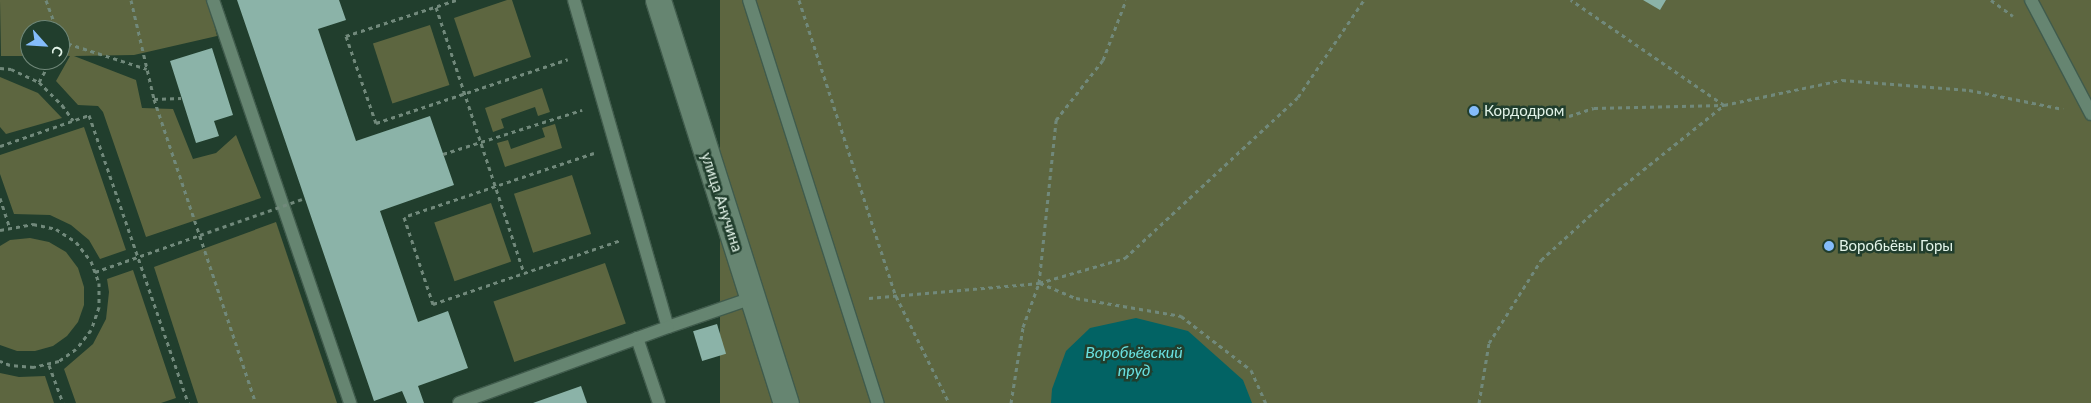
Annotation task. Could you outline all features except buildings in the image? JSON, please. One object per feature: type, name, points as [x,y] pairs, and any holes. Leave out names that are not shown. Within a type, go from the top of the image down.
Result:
[{"type":"street","name":"улица Анучина","points":[[658,0],[786,403]]},
{"type":"lane","points":[[213,0],[350,403]]},
{"type":"lane","points":[[574,0],[668,327]]},
{"type":"lane","points":[[749,0],[847,300],[878,403]]},
{"type":"lane","points":[[2031,0],[2091,114]]},
{"type":"lane","points":[[459,403],[752,298]]},
{"type":"lane","points":[[637,338],[659,403]]},
{"type":"path","points":[[46,0],[53,20]]},
{"type":"path","points":[[131,0],[154,99],[256,403]]},
{"type":"path","points":[[456,0],[346,36],[376,123],[589,52]]},
{"type":"path","points":[[799,0],[896,296],[950,403]]},
{"type":"path","points":[[1011,403],[1023,327],[1039,283],[1056,120],[1102,60],[1126,0]]},
{"type":"path","points":[[847,300],[1039,283],[1125,258],[1298,97],[1364,0]]},
{"type":"path","points":[[1571,0],[1724,105]]},
{"type":"path","points":[[436,6],[524,273]]},
{"type":"path","points":[[70,42],[147,69]]},
{"type":"path","points":[[0,68],[11,69],[39,82],[62,104],[73,120]]},
{"type":"path","points":[[39,82],[46,70]]},
{"type":"path","points":[[1569,116],[1594,108],[1724,105],[1842,80],[1969,90],[2072,111]]},
{"type":"path","points":[[154,99],[182,98]]},
{"type":"path","points":[[443,154],[604,103]]},
{"type":"path","points":[[1480,403],[1489,343],[1541,260],[1618,190],[1724,105]]},
{"type":"path","points":[[0,146],[89,115],[188,403]]},
{"type":"path","points":[[616,146],[404,217],[433,304],[641,233]]},
{"type":"path","points":[[0,198],[9,226]]},
{"type":"path","points":[[95,272],[305,198]]},
{"type":"path","points":[[0,230],[9,226],[33,224],[56,229],[76,242],[95,272],[99,283],[99,307],[91,330],[76,349],[49,365],[34,367],[0,361]]},
{"type":"path","points":[[1039,283],[1076,298],[1181,316],[1251,370],[1266,403]]},
{"type":"path","points":[[49,365],[63,403]]},
{"type":"green space","points":[[0,0],[208,0],[217,36],[134,55],[74,56],[136,80],[142,108],[173,109],[193,159],[216,153],[236,135],[261,198],[146,237],[103,112],[98,106],[78,105],[56,81],[62,70],[70,70],[70,20],[20,20],[20,56],[1,56]]},
{"type":"green space","points":[[512,0],[531,57],[474,77],[454,18]]},
{"type":"green space","points":[[720,0],[2091,0],[2091,403],[720,403]]},
{"type":"green space","points":[[430,25],[449,85],[392,103],[373,44]]},
{"type":"green space","points":[[0,77],[38,93],[62,118],[6,134],[0,127]]},
{"type":"green space","points":[[542,88],[550,112],[538,116],[535,107],[501,119],[504,128],[493,132],[485,108]]},
{"type":"green space","points":[[555,124],[562,148],[505,167],[497,143],[508,140],[511,149],[545,137],[542,128]]},
{"type":"green space","points":[[84,127],[126,250],[100,259],[89,240],[71,225],[50,215],[14,214],[0,174],[0,155]]},
{"type":"green space","points":[[572,175],[591,234],[533,253],[514,194]]},
{"type":"green space","points":[[491,203],[511,262],[454,281],[434,223]]},
{"type":"green space","points":[[276,222],[337,403],[198,403],[154,267]]},
{"type":"green space","points":[[30,238],[49,242],[66,252],[78,268],[84,287],[84,305],[78,322],[67,336],[53,346],[35,351],[17,351],[0,345],[0,246],[10,240]]},
{"type":"green space","points":[[605,263],[626,324],[514,362],[493,301]]},
{"type":"green space","points":[[133,270],[176,398],[161,403],[76,403],[64,369],[93,344],[106,319],[109,292],[107,279]]},
{"type":"green space","points":[[0,373],[19,377],[45,376],[54,403],[0,403]]},
{"type":"water","name":"Воробьёвский пруд","points":[[1136,318],[1188,331],[1243,380],[1252,403],[1051,403],[1052,389],[1066,351],[1090,328]]},
{"type":"place","name":"Кордодром","points":[[1474,111]]},
{"type":"place","name":"Воробьёвы Горы","points":[[1829,246]]}]
